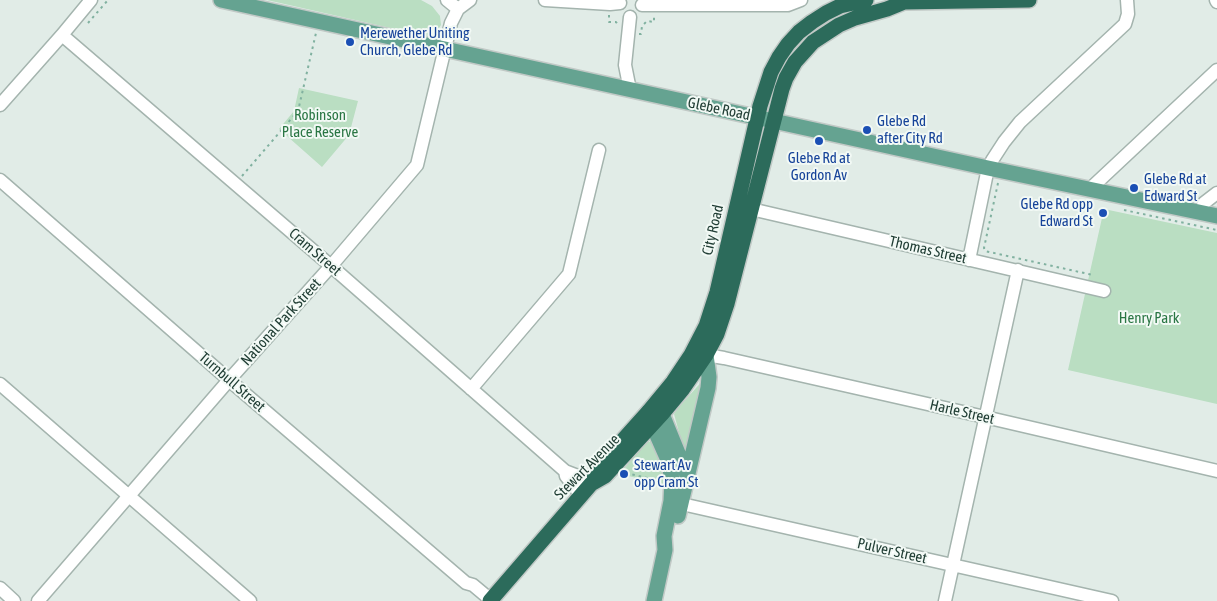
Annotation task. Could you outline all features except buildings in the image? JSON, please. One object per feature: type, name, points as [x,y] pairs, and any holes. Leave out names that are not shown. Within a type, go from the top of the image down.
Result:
[{"type":"highway","name":"City Road","points":[[654,416],[703,333],[712,309],[757,117],[771,72],[788,44],[799,32],[826,13],[840,6],[866,0]]},
{"type":"highway","points":[[774,121],[782,89],[795,62],[813,42],[839,25],[855,18],[887,9],[900,1],[1029,0]]},
{"type":"highway","name":"Stewart Avenue","points":[[486,601],[586,489],[605,476],[654,416],[682,390],[706,355],[717,334],[727,304],[774,121]]},
{"type":"main road","name":"Glebe Road","points":[[221,0],[988,168],[1217,216]]},
{"type":"main road","points":[[654,601],[665,550],[664,536],[687,475],[708,388],[709,377],[706,355]]},
{"type":"main road","points":[[654,416],[687,475]]},
{"type":"main road","points":[[654,416],[668,460],[676,502]]},
{"type":"street","points":[[0,105],[91,0]]},
{"type":"street","points":[[447,0],[458,9],[470,0]]},
{"type":"street","points":[[545,0],[610,4],[621,2],[620,9],[623,14],[630,17],[638,15],[641,10],[641,3],[788,5],[801,0]]},
{"type":"street","points":[[969,260],[988,168],[1004,142],[1020,122],[1124,24],[1128,14],[1128,0]]},
{"type":"street","name":"National Park Street","points":[[38,601],[229,380],[332,266],[417,165],[439,68],[451,23],[458,9]]},
{"type":"street","points":[[630,17],[625,65],[630,90]]},
{"type":"street","name":"Cram Street","points":[[62,35],[332,266],[564,471],[578,476],[586,489]]},
{"type":"street","points":[[1090,189],[1217,70]]},
{"type":"street","points":[[471,388],[568,274],[598,150]]},
{"type":"street","name":"Turnbull Street","points":[[0,180],[466,583],[473,585],[486,601]]},
{"type":"street","points":[[1200,213],[1204,203],[1217,193]]},
{"type":"street","name":"Thomas Street","points":[[751,209],[1104,291]]},
{"type":"street","points":[[945,601],[1018,270]]},
{"type":"street","name":"Harle Street","points":[[706,355],[986,417],[1217,471]]},
{"type":"street","points":[[0,384],[250,601]]},
{"type":"street","name":"Pulver Street","points":[[676,502],[1112,601]]},
{"type":"street","points":[[0,588],[14,601]]},
{"type":"path","points":[[87,23],[108,0]]},
{"type":"path","points":[[610,13],[609,22],[618,23],[617,32]]},
{"type":"path","points":[[641,34],[642,26],[647,21],[654,22],[654,14]]},
{"type":"path","points":[[242,176],[298,111],[317,33]]},
{"type":"path","points":[[998,182],[984,251],[1093,276]]},
{"type":"path","points":[[1120,209],[1217,230]]},
{"type":"path","points":[[626,473],[662,482]]},
{"type":"green space","points":[[267,0],[421,0],[432,6],[440,16],[441,25],[434,35],[426,36]]},
{"type":"green space","name":"Robinson Place Reserve","points":[[299,88],[358,101],[349,135],[322,167],[279,129],[294,111]]},
{"type":"green space","name":"Henry Park","points":[[1104,209],[1217,233],[1217,404],[1068,370]]},
{"type":"green space","points":[[705,378],[685,454],[674,414]]},
{"type":"green space","points":[[648,442],[658,442],[667,485],[620,474],[642,447]]},
{"type":"place","name":"Merewether Uniting Church, Glebe Rd","points":[[350,42]]},
{"type":"place","name":"Glebe Rd after City Rd","points":[[867,130]]},
{"type":"place","name":"Glebe Rd at Gordon Av","points":[[819,141]]},
{"type":"place","name":"Glebe Rd at Edward St","points":[[1134,188]]},
{"type":"place","name":"Glebe Rd opp Edward St","points":[[1103,213]]},
{"type":"place","name":"Stewart Av opp Cram St","points":[[624,474]]}]
